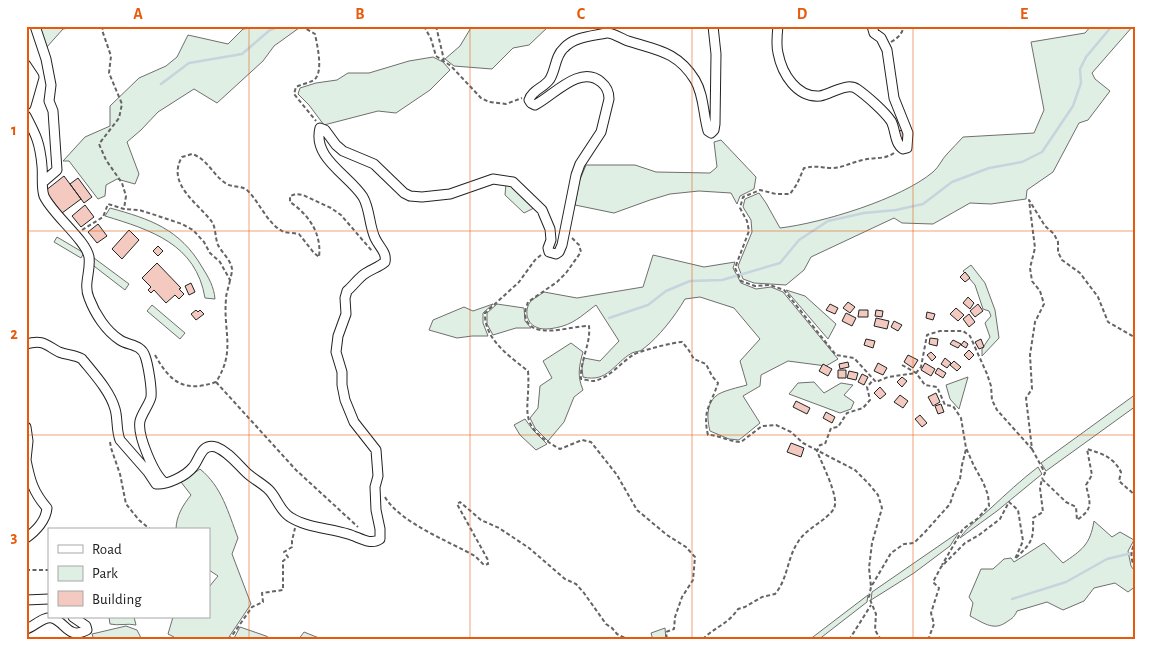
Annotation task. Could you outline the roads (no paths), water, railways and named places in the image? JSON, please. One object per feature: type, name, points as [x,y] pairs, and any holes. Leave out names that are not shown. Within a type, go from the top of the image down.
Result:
[{"type":"street","points":[[35,26],[46,59],[51,85],[49,101],[52,111],[57,170],[43,182]]},
{"type":"street","points":[[26,344],[38,341],[46,343],[60,352],[82,359],[109,396],[115,409],[120,440],[156,484],[165,483],[190,470],[202,452],[208,447],[215,447],[230,456],[271,491],[277,504],[288,516],[297,521],[346,533],[370,542],[380,539],[376,510],[378,476],[376,450],[354,422],[345,400],[342,372],[336,352],[338,336],[346,314],[345,298],[347,291],[366,273],[375,270],[385,262],[385,253],[374,236],[364,199],[354,185],[329,162],[318,139],[320,128],[325,130],[343,151],[374,164],[404,193],[410,196],[422,197],[450,194],[493,179],[513,182],[542,210],[550,229],[551,240],[548,248],[553,254],[559,252],[566,230],[576,175],[580,164],[601,132],[609,93],[604,84],[598,79],[582,77],[564,84],[535,105],[531,104],[529,100],[531,95],[543,87],[551,77],[556,58],[562,49],[574,40],[607,33],[673,56],[694,79],[700,89],[708,131],[711,133],[714,130],[715,124],[716,54],[713,26]]},
{"type":"street","points":[[778,26],[778,54],[788,78],[795,88],[810,96],[818,96],[851,86],[857,89],[891,121],[898,146],[903,149],[907,148],[908,134],[894,98],[887,50],[884,43],[874,33],[872,26]]},
{"type":"street","points":[[26,64],[34,77],[26,105]]},
{"type":"street","points":[[26,116],[38,138],[44,196],[84,246],[89,256],[89,268],[85,283],[88,296],[103,323],[111,332],[121,341],[139,347],[145,354],[151,398],[140,421],[140,432],[157,474],[165,483]]},
{"type":"street","points":[[26,427],[28,441],[26,460],[33,488],[37,497],[47,508],[40,525],[26,538]]},
{"type":"street","points":[[26,600],[48,599]]},
{"type":"street","points":[[26,629],[49,618]]},
{"type":"street","points":[[53,618],[74,633],[81,633],[87,630],[86,626],[74,618]]},
{"type":"waterway","points":[[161,84],[189,63],[242,54],[270,30],[280,26]]},
{"type":"waterway","points":[[609,318],[648,305],[666,291],[690,281],[722,280],[780,263],[799,240],[828,221],[864,213],[896,210],[923,204],[952,182],[989,168],[1022,162],[1042,152],[1073,106],[1081,83],[1080,69],[1086,57],[1112,26]]},
{"type":"waterway","points":[[1012,599],[1066,582],[1107,559],[1136,552]]}]
